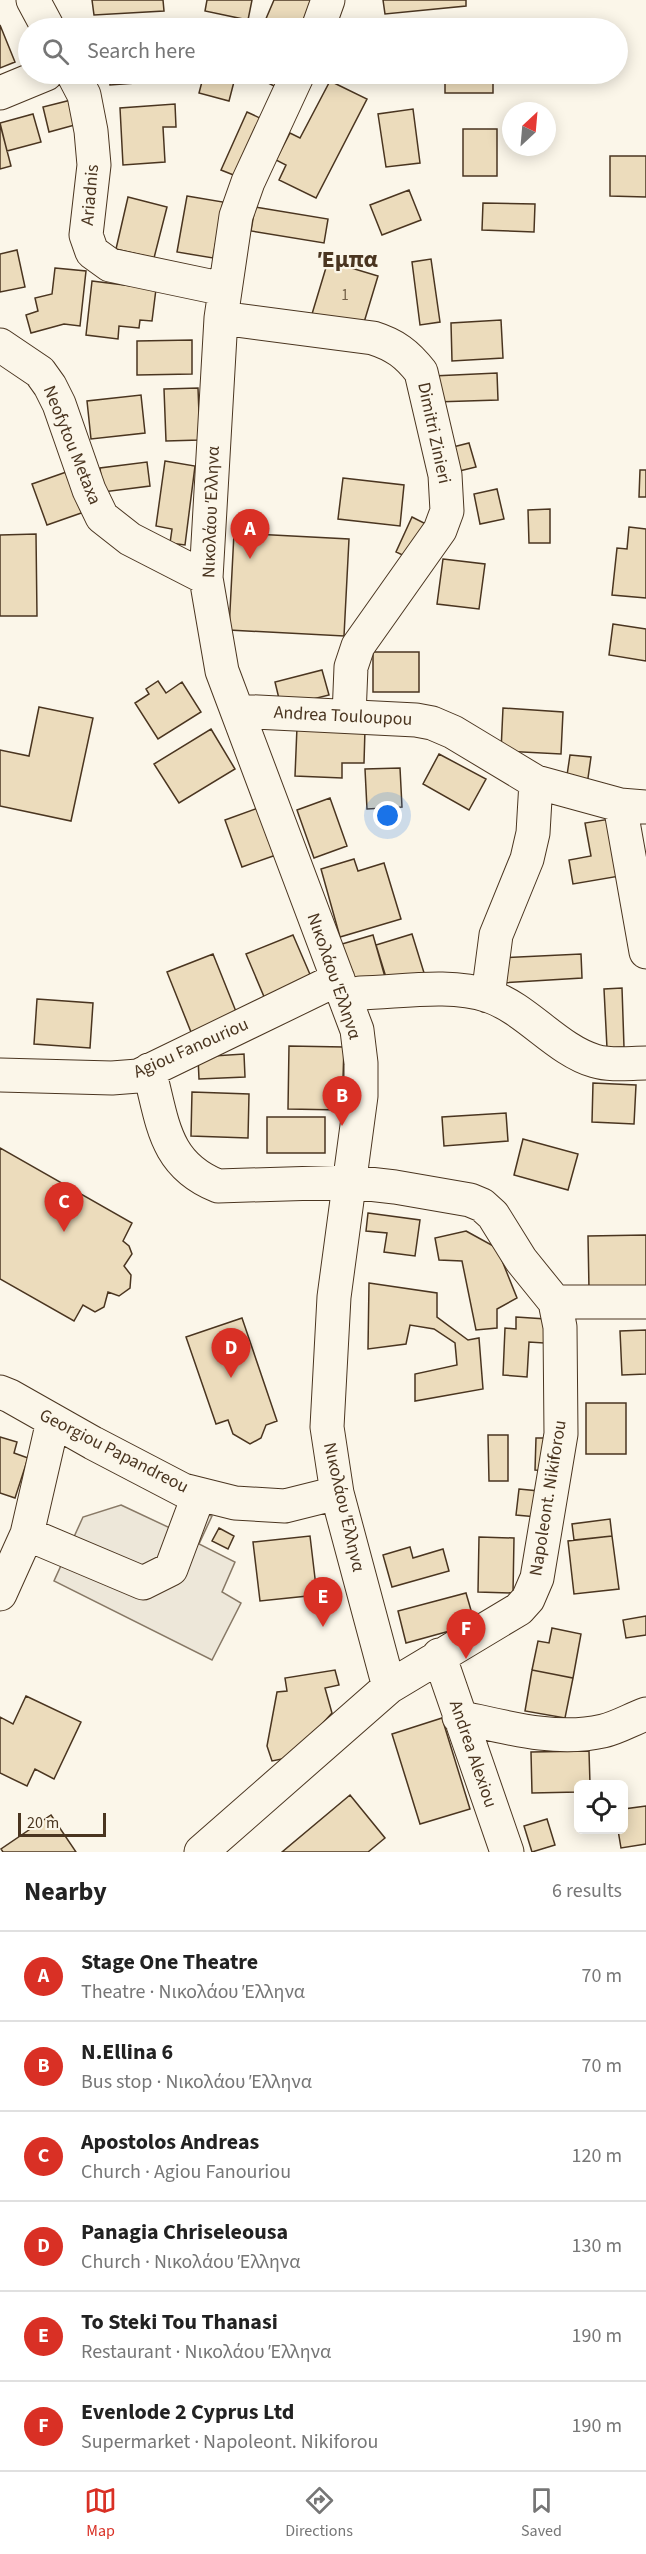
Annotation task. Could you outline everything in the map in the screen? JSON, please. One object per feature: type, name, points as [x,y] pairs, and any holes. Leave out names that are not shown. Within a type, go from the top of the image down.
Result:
[{"type":"street","points":[[322,18],[328,0]]},
{"type":"street","points":[[0,93],[22,84]]},
{"type":"street","name":"Ariadnis","points":[[78,84],[84,95],[91,131],[94,165],[86,236],[92,252],[110,265],[222,304]]},
{"type":"street","name":"Νικολάου Έλληνα","points":[[293,84],[240,202],[222,304],[206,578],[222,670],[357,1030],[361,1063],[361,1096],[334,1297],[328,1364],[327,1426],[337,1493],[388,1686]]},
{"type":"street","name":"Dimitri Zinieri","points":[[222,304],[373,338],[394,345],[411,358],[421,372],[445,475],[447,511],[440,530],[358,646],[351,667],[349,716]]},
{"type":"street","name":"Neofytou Metaxa","points":[[0,345],[40,372],[50,386],[59,404],[88,490],[102,517],[130,539],[206,578]]},
{"type":"street","name":"Andrea Touloupou","points":[[237,711],[416,720],[432,723],[453,732],[536,782],[633,806]]},
{"type":"street","points":[[488,996],[496,935],[520,880],[529,851],[533,833],[536,782]]},
{"type":"street","points":[[633,806],[646,952]]},
{"type":"street","name":"Agiou Fanouriou","points":[[0,1075],[112,1078],[138,1076],[341,989],[360,993],[458,990],[488,996],[505,1004],[570,1048],[594,1061],[646,1063]]},
{"type":"street","name":"Napoleont. Nikiforou","points":[[149,1070],[168,1142],[180,1163],[197,1178],[218,1186],[351,1182],[449,1196],[482,1205],[494,1215],[521,1260],[555,1302],[560,1327],[561,1434],[534,1588],[519,1609],[388,1686]]},
{"type":"street","points":[[555,1302],[646,1302]]},
{"type":"street","name":"Georgiou Papandreou","points":[[0,1392],[183,1490],[236,1503],[285,1506],[337,1493]]},
{"type":"street","points":[[0,1594],[27,1534],[53,1421]]},
{"type":"street","points":[[27,1534],[143,1584],[171,1569],[199,1494]]},
{"type":"street","name":"Andrea Alexiou","points":[[439,1655],[507,1852]]},
{"type":"street","points":[[201,1852],[388,1686]]},
{"type":"street","points":[[459,1717],[517,1730],[568,1735],[604,1731],[646,1713]]},
{"type":"shaded area","points":[[121,1505],[170,1528],[178,1508],[212,1516],[199,1544],[235,1562],[222,1592],[241,1603],[212,1660],[54,1581],[83,1517]]},
{"type":"building","points":[[92,0],[163,0],[164,11],[94,15]]},
{"type":"building","points":[[207,0],[252,0],[248,18],[205,11]]},
{"type":"building","points":[[274,0],[315,0],[308,18],[266,18]]},
{"type":"building","points":[[383,0],[466,0],[466,6],[385,14]]},
{"type":"building","points":[[0,25],[15,62],[0,68]]},
{"type":"building","points":[[201,84],[233,84],[229,101],[199,93]]},
{"type":"building","points":[[328,84],[336,84],[367,99],[316,198],[279,180],[286,165],[276,160],[290,133],[300,138]]},
{"type":"building","points":[[445,84],[493,84],[493,93],[445,93]]},
{"type":"building","points":[[75,99],[82,123],[49,132],[43,107]]},
{"type":"building","points":[[175,104],[176,127],[163,127],[165,162],[123,165],[120,108]]},
{"type":"building","points":[[413,109],[420,163],[386,167],[378,114]]},
{"type":"building","points":[[247,112],[262,119],[236,176],[221,170]]},
{"type":"building","points":[[33,114],[41,142],[7,151],[0,123]]},
{"type":"building","points":[[0,124],[11,166],[0,169]]},
{"type":"building","points":[[463,129],[497,129],[497,176],[463,176]]},
{"type":"building","points":[[610,156],[646,156],[646,197],[610,196]]},
{"type":"building","points":[[409,190],[421,220],[382,235],[370,205]]},
{"type":"building","points":[[187,196],[223,202],[213,258],[177,252]]},
{"type":"building","points":[[128,197],[167,207],[154,258],[116,249]]},
{"type":"building","points":[[483,203],[535,204],[534,232],[482,230]]},
{"type":"building","points":[[255,207],[328,219],[324,243],[251,231]]},
{"type":"building","points":[[17,250],[25,287],[0,292],[0,254]]},
{"type":"building","points":[[431,259],[440,322],[420,325],[412,262]]},
{"type":"building","points":[[328,261],[378,276],[362,329],[312,314]]},
{"type":"building","points":[[55,268],[86,271],[80,326],[64,324],[31,333],[26,315],[38,311],[35,298],[52,294]]},
{"type":"building","points":[[92,281],[156,289],[152,321],[140,320],[139,328],[119,326],[118,339],[86,335]]},
{"type":"building","points":[[501,320],[503,358],[452,361],[451,323]]},
{"type":"building","points":[[192,340],[192,374],[137,375],[137,341]]},
{"type":"building","points":[[497,373],[498,400],[435,402],[433,376]]},
{"type":"building","points":[[198,388],[200,440],[166,441],[164,389]]},
{"type":"building","points":[[141,395],[145,433],[91,439],[87,401]]},
{"type":"building","points":[[469,443],[476,467],[451,473],[445,449]]},
{"type":"building","points":[[165,461],[195,466],[185,545],[170,543],[172,529],[156,526]]},
{"type":"building","points":[[147,462],[150,486],[103,492],[100,468]]},
{"type":"building","points":[[72,470],[87,511],[47,525],[32,484]]},
{"type":"building","points":[[640,470],[646,470],[646,497],[639,497]]},
{"type":"building","points":[[343,478],[404,485],[400,526],[338,519]]},
{"type":"building","points":[[497,489],[504,519],[480,524],[474,494]]},
{"type":"building","points":[[550,509],[550,543],[529,543],[528,510]]},
{"type":"building","points":[[412,517],[428,525],[411,559],[396,552]]},
{"type":"building","points":[[629,527],[646,529],[646,598],[612,595],[617,548],[627,549]]},
{"type":"building","points":[[234,533],[349,539],[344,636],[229,630]]},
{"type":"building","points":[[36,534],[37,616],[0,616],[0,535]]},
{"type":"building","points":[[443,559],[485,564],[479,609],[437,604]]},
{"type":"building","points":[[613,624],[646,629],[646,661],[609,655]]},
{"type":"building","points":[[373,652],[419,652],[419,692],[373,692]]},
{"type":"building","points":[[322,670],[329,695],[281,707],[275,682]]},
{"type":"building","points":[[158,681],[166,693],[182,682],[201,712],[158,739],[135,703],[149,694],[146,689]]},
{"type":"building","points":[[39,707],[93,718],[71,821],[0,806],[0,750],[29,756]]},
{"type":"building","points":[[503,708],[563,712],[561,754],[501,751]]},
{"type":"building","points":[[297,727],[365,729],[364,763],[342,763],[342,778],[295,776]]},
{"type":"building","points":[[211,729],[235,769],[179,803],[154,764]]},
{"type":"building","points":[[439,754],[486,779],[469,810],[423,784]]},
{"type":"building","points":[[570,755],[591,757],[587,785],[566,782]]},
{"type":"building","points":[[400,768],[402,807],[367,809],[365,769]]},
{"type":"building","points":[[330,798],[347,846],[314,858],[297,810]]},
{"type":"building","points":[[258,808],[276,855],[242,867],[225,820]]},
{"type":"building","points":[[610,819],[620,876],[573,884],[569,860],[591,856],[585,823]]},
{"type":"building","points":[[354,859],[358,871],[384,863],[401,919],[340,937],[321,869]]},
{"type":"building","points":[[412,934],[425,976],[389,987],[376,945]]},
{"type":"building","points":[[293,935],[312,979],[265,999],[246,954]]},
{"type":"building","points":[[373,935],[385,977],[355,987],[342,944]]},
{"type":"building","points":[[213,954],[237,1014],[191,1032],[167,972]]},
{"type":"building","points":[[581,954],[582,978],[500,983],[498,958]]},
{"type":"building","points":[[622,988],[624,1047],[607,1048],[604,989]]},
{"type":"building","points":[[37,999],[93,1003],[90,1048],[34,1044]]},
{"type":"building","points":[[289,1046],[344,1047],[342,1110],[288,1109]]},
{"type":"building","points":[[244,1054],[245,1077],[199,1079],[198,1057]]},
{"type":"building","points":[[593,1083],[636,1085],[634,1124],[592,1122]]},
{"type":"building","points":[[192,1092],[249,1094],[248,1138],[191,1136]]},
{"type":"building","points":[[506,1113],[508,1141],[444,1146],[442,1117]]},
{"type":"building","points":[[267,1117],[325,1117],[325,1153],[267,1153]]},
{"type":"building","points":[[523,1139],[578,1154],[568,1190],[514,1175]]},
{"type":"building","points":[[0,1148],[132,1223],[123,1241],[129,1246],[132,1254],[124,1266],[131,1275],[130,1288],[119,1296],[108,1292],[104,1307],[95,1312],[83,1305],[74,1321],[0,1279]]},
{"type":"building","points":[[368,1213],[420,1220],[415,1256],[384,1252],[387,1233],[366,1231]]},
{"type":"building","points":[[466,1231],[497,1248],[517,1298],[497,1309],[497,1328],[476,1330],[462,1261],[439,1260],[435,1238]]},
{"type":"building","points":[[646,1235],[646,1288],[589,1289],[588,1236]]},
{"type":"building","points":[[369,1283],[437,1293],[437,1317],[468,1340],[479,1338],[483,1389],[415,1401],[415,1374],[457,1365],[455,1343],[434,1329],[410,1325],[406,1344],[368,1349]]},
{"type":"building","points":[[516,1317],[546,1319],[544,1343],[529,1342],[527,1377],[503,1375],[505,1328],[516,1329]]},
{"type":"building","points":[[242,1318],[277,1421],[266,1425],[261,1438],[250,1444],[233,1434],[228,1420],[216,1424],[186,1337]]},
{"type":"building","points":[[646,1330],[646,1374],[622,1375],[620,1331]]},
{"type":"building","points":[[586,1403],[626,1403],[626,1454],[586,1454]]},
{"type":"building","points":[[488,1435],[508,1435],[508,1481],[489,1481]]},
{"type":"building","points":[[0,1437],[17,1442],[14,1453],[28,1458],[15,1498],[0,1493]]},
{"type":"building","points":[[536,1438],[550,1438],[549,1471],[535,1470]]},
{"type":"building","points":[[519,1489],[539,1491],[537,1517],[516,1515]]},
{"type":"building","points":[[610,1519],[612,1536],[574,1540],[572,1524]]},
{"type":"building","points":[[219,1528],[234,1536],[228,1549],[212,1541]]},
{"type":"building","points":[[310,1536],[317,1595],[260,1601],[253,1542]]},
{"type":"building","points":[[612,1536],[619,1589],[574,1594],[568,1541]]},
{"type":"building","points":[[479,1537],[514,1538],[513,1593],[478,1592]]},
{"type":"building","points":[[410,1547],[413,1558],[443,1549],[449,1571],[392,1587],[383,1555]]},
{"type":"building","points":[[466,1593],[475,1624],[406,1643],[398,1611]]},
{"type":"building","points":[[646,1616],[646,1635],[626,1638],[623,1620]]},
{"type":"building","points":[[552,1628],[581,1634],[573,1678],[532,1670],[538,1641],[549,1643]]},
{"type":"building","points":[[335,1670],[339,1685],[325,1688],[332,1713],[292,1757],[272,1761],[267,1746],[277,1692],[287,1691],[285,1678]]},
{"type":"building","points":[[532,1670],[573,1678],[565,1718],[525,1711]]},
{"type":"building","points":[[26,1696],[81,1722],[54,1779],[35,1769],[27,1786],[0,1773],[0,1717],[13,1724]]},
{"type":"building","points":[[442,1718],[470,1809],[420,1824],[392,1734]]},
{"type":"building","points":[[589,1751],[590,1780],[574,1780],[574,1792],[532,1793],[531,1752]]},
{"type":"building","points":[[350,1795],[385,1838],[368,1852],[282,1852]]},
{"type":"building","points":[[646,1806],[646,1844],[621,1848],[619,1834],[628,1834],[628,1808]]},
{"type":"building","points":[[51,1815],[76,1852],[3,1852],[1,1849]]},
{"type":"building","points":[[547,1819],[555,1845],[532,1852],[524,1826]]},
{"type":"place","name":"Stage One Theatre","points":[[250,559]]},
{"type":"place","name":"N.Ellina 6","points":[[342,1126]]},
{"type":"place","name":"Apostolos Andreas","points":[[64,1232]]},
{"type":"place","name":"Panagia Chriseleousa","points":[[231,1378]]},
{"type":"place","name":"To Steki Tou Thanasi","points":[[323,1627]]},
{"type":"place","name":"Evenlode 2 Cyprus Ltd","points":[[466,1659]]},
{"type":"district","name":"Έμπα","points":[[348,259]]}]
